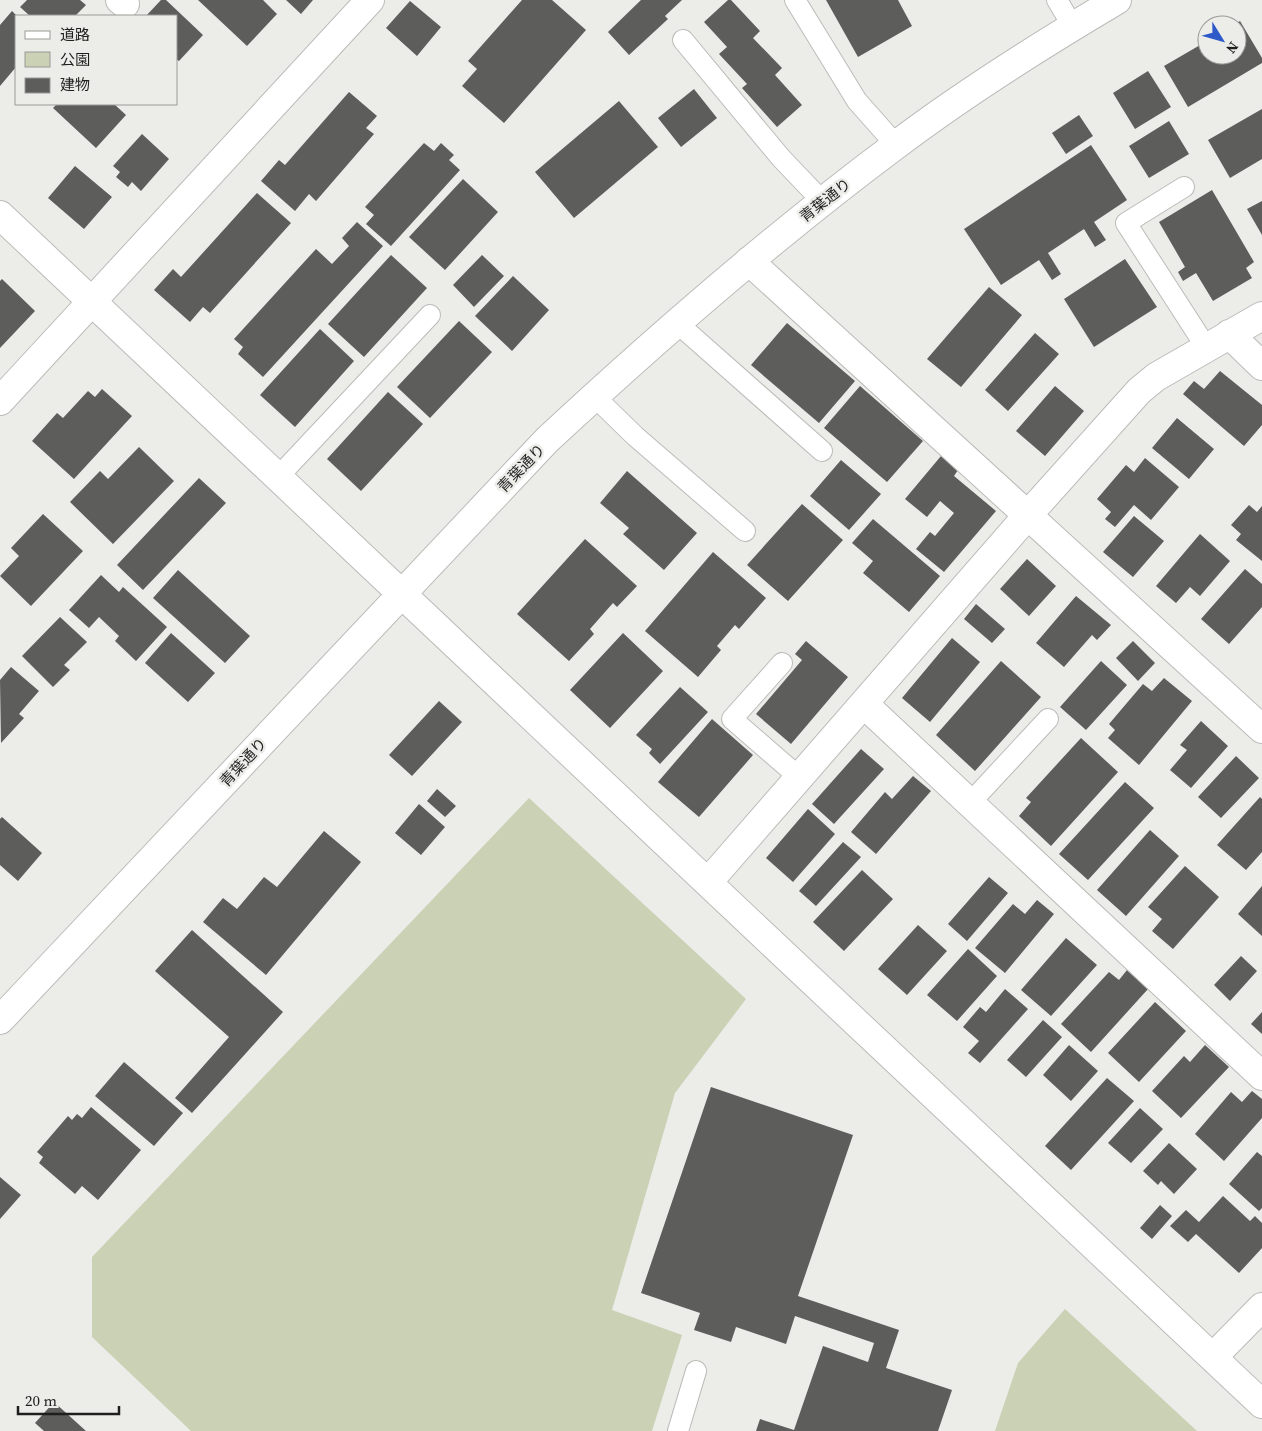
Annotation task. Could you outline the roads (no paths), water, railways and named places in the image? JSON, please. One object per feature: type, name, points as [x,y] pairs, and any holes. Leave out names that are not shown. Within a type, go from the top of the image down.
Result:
[{"type":"street","points":[[0,401],[370,0]]},
{"type":"street","name":"青葉通り","points":[[0,1020],[547,440],[594,396],[676,322],[749,261],[896,144],[1013,65],[1117,0]]},
{"type":"street","points":[[0,215],[400,595],[709,881],[1262,1404]]},
{"type":"street","points":[[749,261],[1262,729]]},
{"type":"street","points":[[709,881],[865,705],[1027,516],[1139,391],[1156,377],[1262,316]]},
{"type":"street","points":[[1218,340],[1262,366]]},
{"type":"street","points":[[865,705],[1262,1076]]},
{"type":"street","points":[[1213,1358],[1262,1307]]},
{"type":"lane","points":[[795,0],[857,101],[896,144]]},
{"type":"lane","points":[[1057,0],[1073,27]]},
{"type":"lane","points":[[683,40],[781,158],[822,201]]},
{"type":"lane","points":[[1184,187],[1126,223],[1218,340]]},
{"type":"lane","points":[[277,478],[430,315]]},
{"type":"lane","points":[[676,322],[822,452]]},
{"type":"lane","points":[[594,396],[635,436],[745,531]]},
{"type":"lane","points":[[782,662],[732,720],[800,778]]},
{"type":"lane","points":[[970,803],[1048,719]]},
{"type":"lane","points":[[678,1431],[696,1371]]}]
